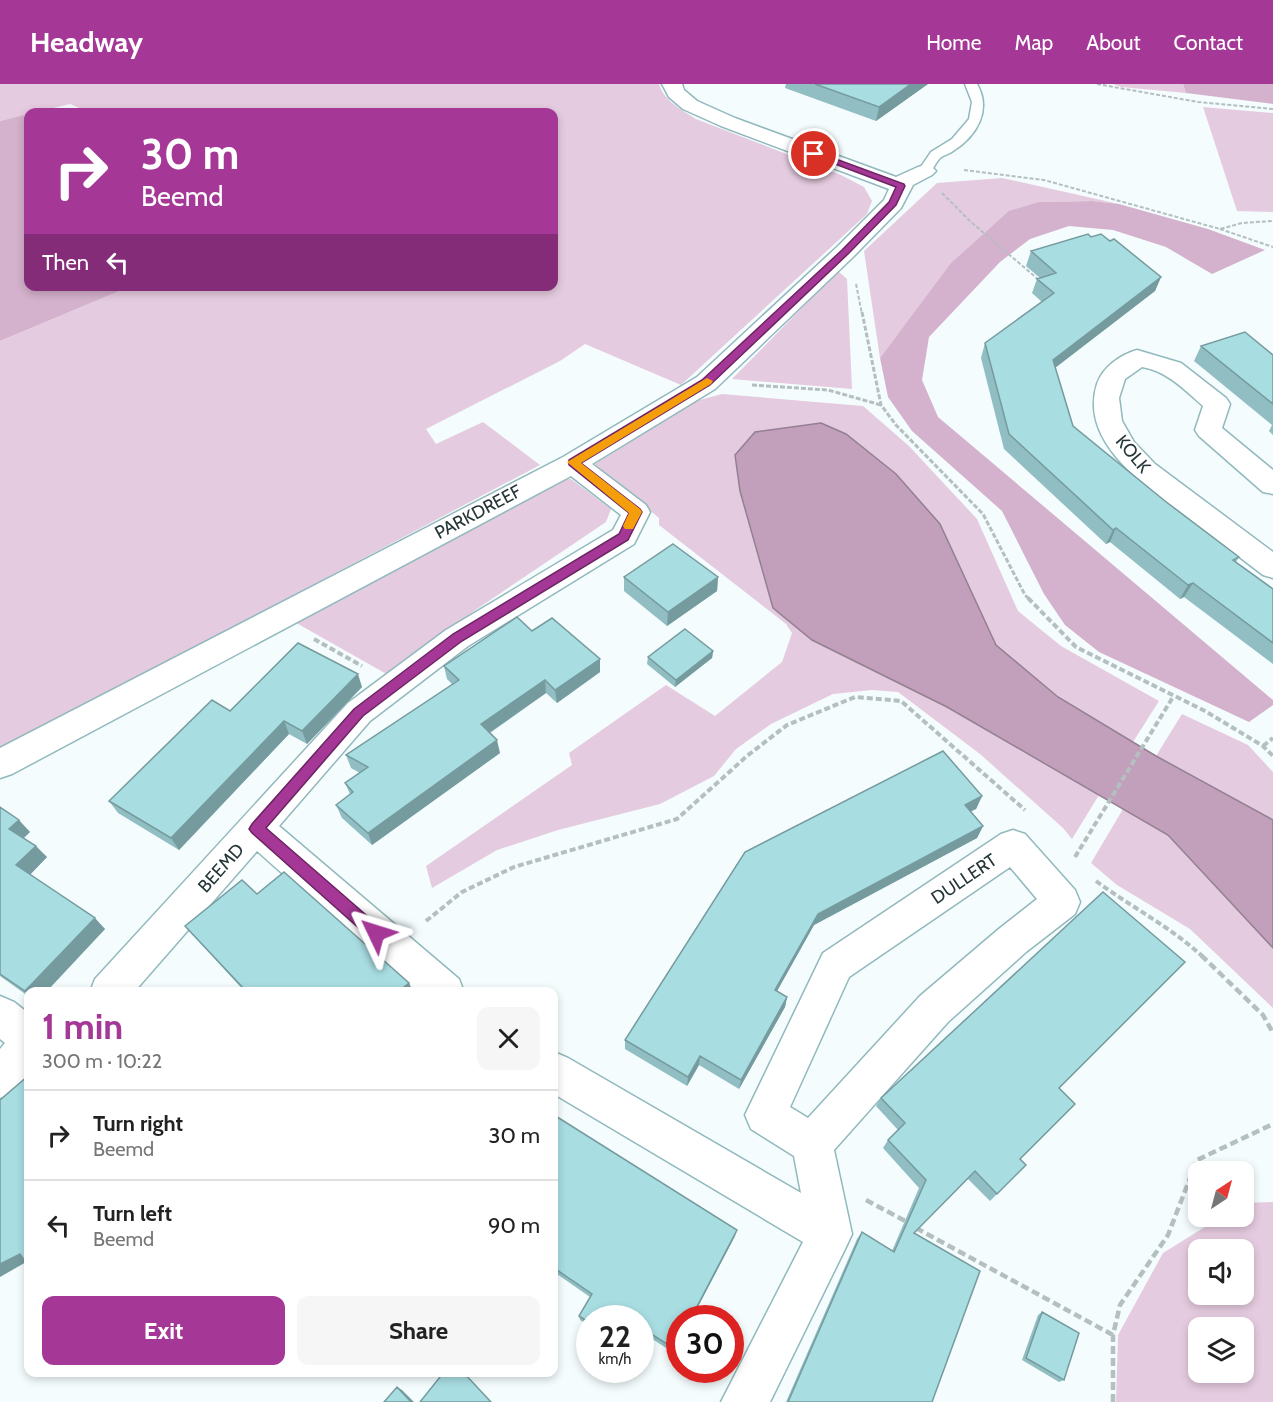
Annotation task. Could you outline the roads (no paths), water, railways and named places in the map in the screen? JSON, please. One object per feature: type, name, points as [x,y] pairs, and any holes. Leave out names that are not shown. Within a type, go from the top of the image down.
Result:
[{"type":"street","points":[[672,84],[676,93],[690,105],[901,186]]},
{"type":"street","name":"PARKDREEF","points":[[0,765],[573,462],[706,383],[845,252],[893,203],[901,186],[908,178],[925,171]]},
{"type":"street","name":"KOLK","points":[[1273,485],[1208,430],[1217,404],[1176,370],[1159,361],[1137,358],[1113,375],[1106,398],[1109,421],[1123,447],[1145,471],[1273,567]]},
{"type":"street","name":"BEEMD","points":[[114,987],[257,829],[359,712],[457,638],[624,537],[636,512],[573,462]]},
{"type":"street","points":[[257,829],[440,987]]},
{"type":"street","name":"DULLERT","points":[[1013,845],[1062,902],[1013,940],[934,1009],[815,1159],[765,1115],[836,965],[1013,845]]},
{"type":"street","points":[[0,1015],[24,1035]]},
{"type":"street","points":[[0,1078],[24,1051]]},
{"type":"street","points":[[558,1074],[830,1234]]},
{"type":"street","points":[[744,1402],[762,1371],[830,1234],[815,1159]]},
{"type":"lane","points":[[925,171],[936,155],[949,148],[977,119],[980,104],[971,84]]}]
